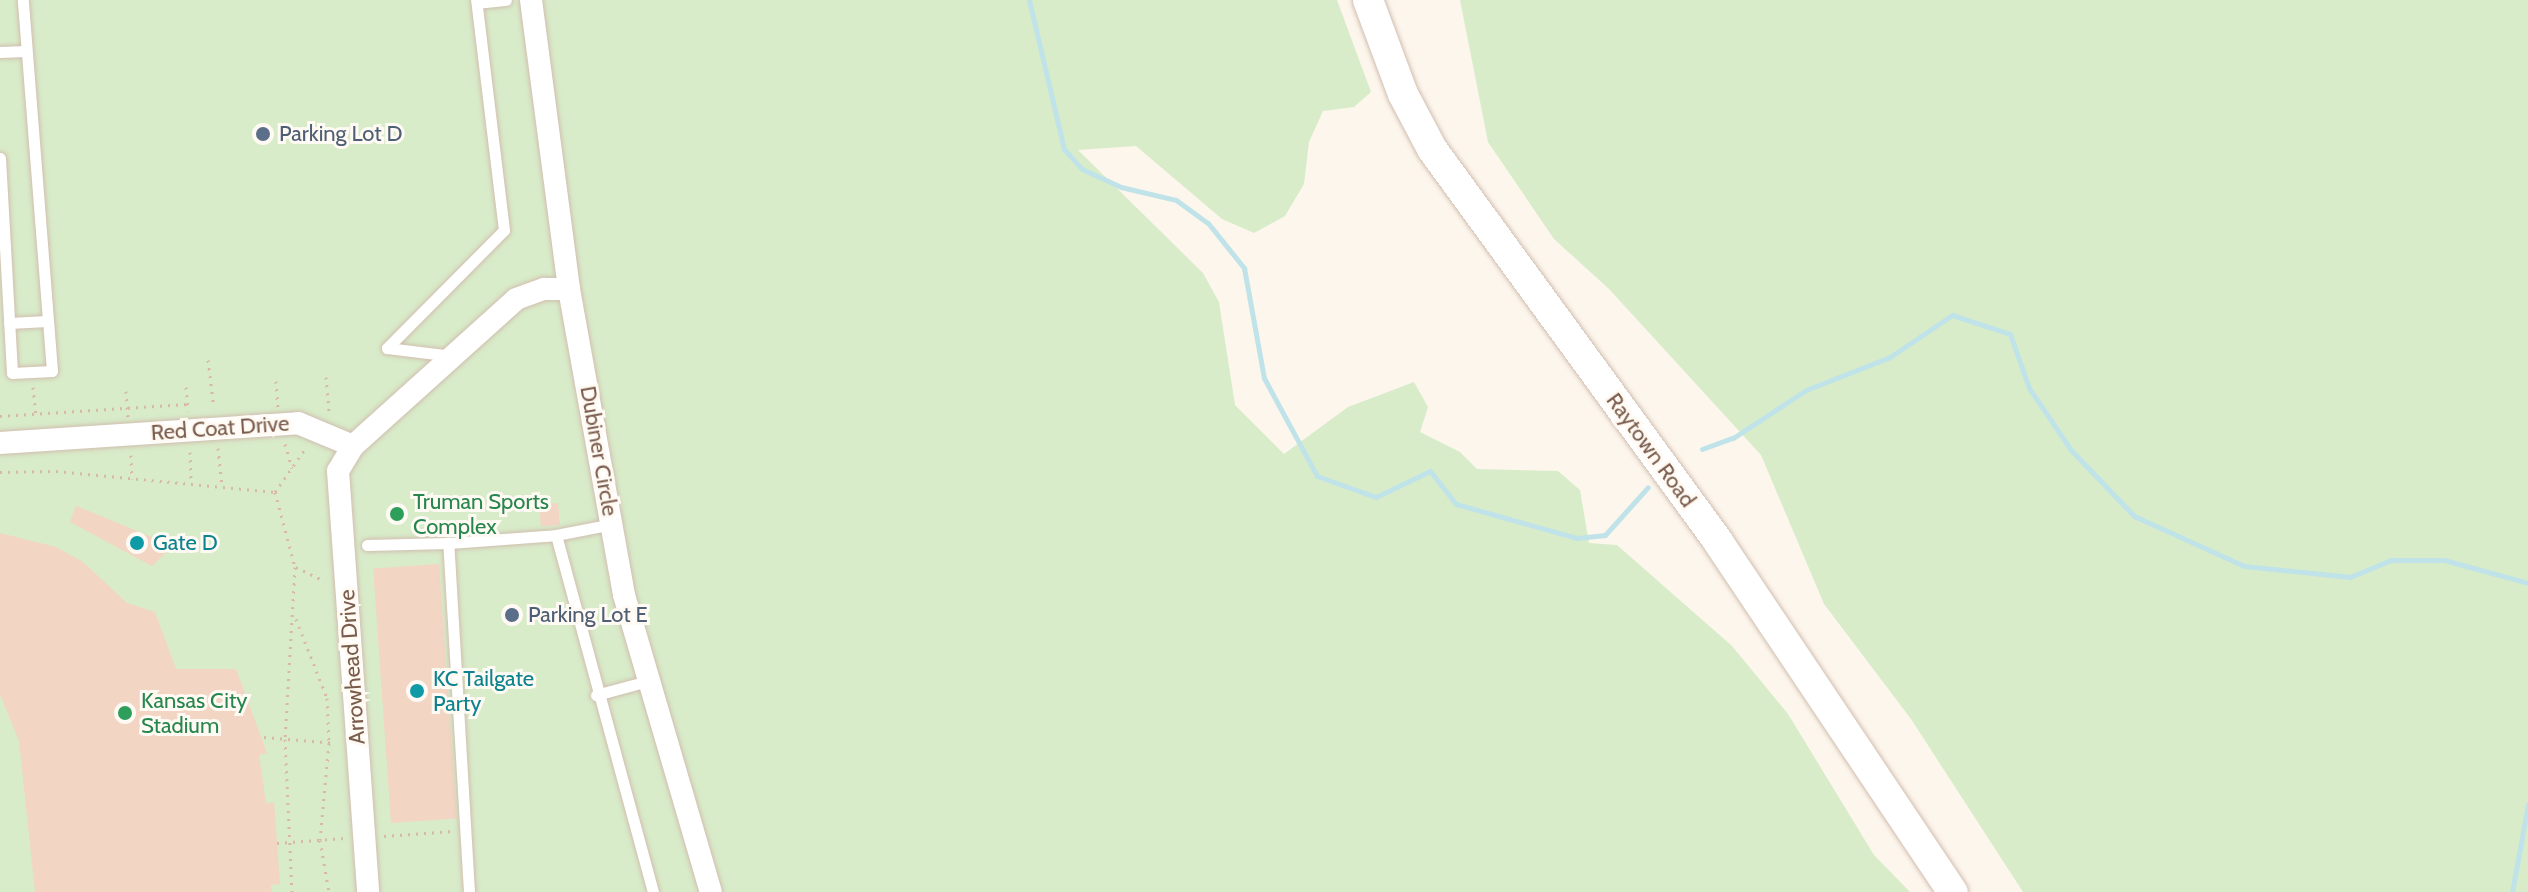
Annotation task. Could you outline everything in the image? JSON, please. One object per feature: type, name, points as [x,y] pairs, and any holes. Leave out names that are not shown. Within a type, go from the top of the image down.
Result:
[{"type":"main road","name":"Raytown Road","points":[[1368,0],[1397,80],[1432,149],[1719,543],[1953,892]]},
{"type":"street","name":"Dubiner Circle","points":[[531,0],[569,289],[612,524],[648,681],[711,892]]},
{"type":"street","points":[[353,446],[516,299],[544,289],[569,289]]},
{"type":"street","name":"Red Coat Drive","points":[[0,443],[298,423],[353,446]]},
{"type":"street","name":"Arrowhead Drive","points":[[353,446],[338,471],[368,892]]},
{"type":"lane","points":[[0,158],[12,373],[52,371],[23,0]]},
{"type":"lane","points":[[454,356],[387,348],[504,230],[477,1],[506,0]]},
{"type":"lane","points":[[0,52],[26,51]]},
{"type":"lane","points":[[9,323],[47,321]]},
{"type":"lane","points":[[367,545],[556,535],[612,524]]},
{"type":"lane","points":[[556,535],[596,695],[653,892]]},
{"type":"lane","points":[[448,543],[469,892]]},
{"type":"lane","points":[[596,695],[648,681]]},
{"type":"path","points":[[208,360],[215,418]]},
{"type":"path","points":[[326,377],[329,411]]},
{"type":"path","points":[[32,379],[37,431]]},
{"type":"path","points":[[276,381],[279,414]]},
{"type":"path","points":[[186,387],[188,421]]},
{"type":"path","points":[[126,391],[128,424]]},
{"type":"path","points":[[0,416],[187,404]]},
{"type":"path","points":[[281,433],[292,468]]},
{"type":"path","points":[[217,437],[222,487]]},
{"type":"path","points":[[189,440],[191,484]]},
{"type":"path","points":[[130,444],[132,479]]},
{"type":"path","points":[[275,492],[307,445]]},
{"type":"path","points":[[0,472],[132,479],[275,492]]},
{"type":"path","points":[[275,492],[295,567],[285,739],[287,842],[292,892]]},
{"type":"path","points":[[295,567],[347,591]]},
{"type":"path","points":[[294,616],[327,698],[329,743],[320,840],[329,892]]},
{"type":"path","points":[[264,737],[341,744]]},
{"type":"path","points":[[381,836],[465,830]]},
{"type":"path","points":[[277,843],[346,838]]},
{"type":"green space","points":[[0,0],[1337,0],[1371,92],[1354,107],[1323,111],[1309,142],[1304,184],[1285,216],[1254,233],[1222,219],[1136,146],[1078,150],[1203,273],[1219,302],[1235,405],[1284,454],[1348,407],[1414,382],[1428,407],[1420,432],[1460,452],[1477,469],[1558,471],[1580,490],[1589,543],[1617,545],[1732,646],[1788,714],[1874,855],[1910,892],[0,892]]},
{"type":"green space","points":[[1460,0],[2528,0],[2528,892],[2023,892],[1911,719],[1824,604],[1761,455],[1609,289],[1554,239],[1488,142]]},
{"type":"building","points":[[558,503],[560,525],[541,527],[539,505]]},
{"type":"building","name":"Gate D","points":[[76,506],[173,546],[152,566],[70,522]]},
{"type":"building","name":"Kansas City Stadium","points":[[0,533],[56,547],[83,562],[127,603],[155,612],[176,669],[236,669],[267,753],[259,755],[266,803],[274,802],[280,884],[271,885],[272,892],[35,892],[19,741],[0,695]]},
{"type":"building","name":"KC Tailgate Party","points":[[439,564],[457,818],[391,823],[373,569]]},
{"type":"waterway","points":[[1029,0],[1064,149],[1082,169],[1121,187],[1176,200],[1208,223],[1244,268],[1264,378],[1317,476],[1376,497],[1430,471],[1456,504],[1577,538],[1605,535],[1648,487]]},
{"type":"waterway","points":[[1702,449],[1733,438],[1806,390],[1890,357],[1952,315],[2010,334],[2029,388],[2071,450],[2134,516],[2244,566],[2350,577],[2391,560],[2444,560],[2528,583]]},
{"type":"waterway","points":[[2512,892],[2528,804]]},
{"type":"place","name":"Parking Lot D","points":[[263,134]]},
{"type":"place","name":"Truman Sports Complex","points":[[397,514]]},
{"type":"place","name":"Gate D","points":[[137,543]]},
{"type":"place","name":"Parking Lot E","points":[[512,615]]},
{"type":"place","name":"KC Tailgate Party","points":[[417,691]]},
{"type":"place","name":"Kansas City Stadium","points":[[125,713]]}]
